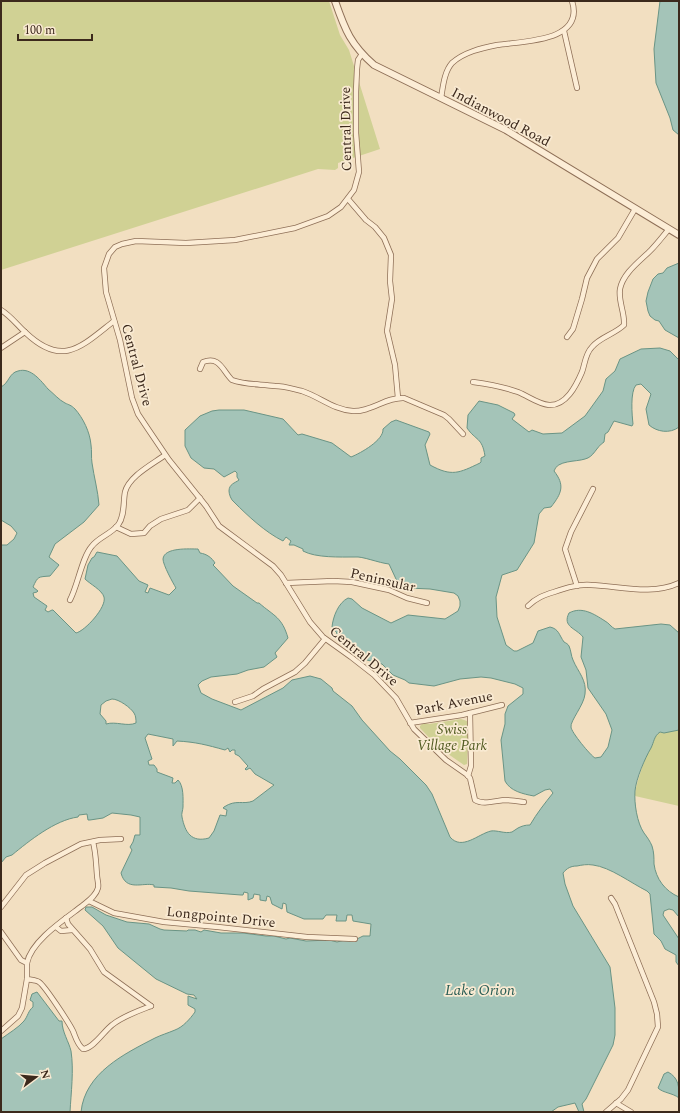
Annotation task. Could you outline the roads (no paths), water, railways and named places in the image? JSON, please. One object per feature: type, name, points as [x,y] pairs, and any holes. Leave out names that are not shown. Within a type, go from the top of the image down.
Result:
[{"type":"street","name":"Indianwood Road","points":[[335,1],[345,28],[354,46],[374,65],[506,130],[679,235]]},
{"type":"street","points":[[441,98],[445,77],[451,64],[461,56],[496,45],[552,37],[564,31],[570,24],[574,15],[572,1]]},
{"type":"street","points":[[564,31],[577,88]]},
{"type":"street","name":"Central Drive","points":[[362,54],[358,60],[356,92],[356,133],[359,172],[354,190],[341,207],[328,216],[295,228],[234,240],[186,242],[136,241],[115,246],[109,254],[103,276],[106,292],[120,340],[132,398],[138,414],[165,455],[200,498],[218,526],[273,566],[281,575],[310,622],[325,639],[351,657],[385,686],[396,698],[414,729],[435,750],[468,776]]},
{"type":"street","points":[[348,199],[384,238],[390,255],[392,299],[387,331],[395,365],[398,398]]},
{"type":"street","points":[[567,337],[573,329],[587,278],[597,259],[618,238],[636,209]]},
{"type":"street","points":[[473,382],[485,383],[508,389],[539,403],[549,405],[557,404],[565,399],[574,389],[590,349],[609,334],[619,330],[624,325],[625,317],[620,296],[620,287],[626,275],[652,249],[669,229]]},
{"type":"street","points":[[1,310],[41,346],[53,351],[64,352],[74,349],[85,343],[114,321]]},
{"type":"street","points":[[1,348],[25,332]]},
{"type":"street","points":[[200,369],[202,362],[214,360],[219,362],[232,380],[253,385],[289,388],[303,392],[327,404],[346,410],[367,410],[398,398],[404,398],[444,414],[463,434]]},
{"type":"street","points":[[70,600],[77,586],[91,546],[119,524],[122,516],[125,491],[132,480],[165,455]]},
{"type":"street","points":[[577,586],[565,549],[571,532],[593,489]]},
{"type":"street","points":[[116,526],[131,534],[144,533],[150,526],[161,519],[188,510],[200,498]]},
{"type":"street","name":"Peninsular","points":[[286,583],[333,581],[352,582],[389,590],[407,598],[427,603]]},
{"type":"street","points":[[528,606],[536,598],[577,586],[591,585],[640,590],[664,587],[679,583]]},
{"type":"street","points":[[235,702],[253,696],[295,672],[305,663],[325,639]]},
{"type":"street","name":"Park Avenue","points":[[410,722],[443,719],[502,705]]},
{"type":"street","points":[[470,713],[471,766],[468,776],[472,785],[475,800],[479,802],[508,800],[524,802]]},
{"type":"street","points":[[1,907],[26,875],[45,863],[81,844],[121,838]]},
{"type":"street","points":[[1,1031],[18,1016],[20,1012],[25,998],[28,957],[36,945],[66,918],[89,901],[96,892],[98,886],[96,856],[93,842]]},
{"type":"street","points":[[606,1112],[628,1090],[658,1027],[654,1002],[615,904],[611,898]]},
{"type":"street","name":"Longpointe Drive","points":[[89,901],[114,913],[164,922],[307,937],[354,939]]},
{"type":"street","points":[[27,979],[39,982],[44,988],[66,1019],[73,1030],[76,1040],[83,1049],[86,1049],[92,1045],[119,1020],[151,1006],[104,972],[90,949],[72,930],[66,918]]},
{"type":"street","points":[[56,927],[61,931],[72,930]]},
{"type":"street","points":[[1,932],[21,960],[27,963]]},
{"type":"street","points":[[616,1103],[631,1112]]},
{"type":"water","points":[[660,1],[679,1],[679,135],[673,130],[670,118],[656,83],[654,49]]},
{"type":"water","points":[[679,263],[679,338],[665,330],[659,321],[650,316],[646,301],[653,279],[658,274],[663,273],[667,268]]},
{"type":"water","name":"Lake Orion","points":[[660,348],[670,351],[679,360],[679,427],[672,431],[660,431],[649,425],[646,409],[651,394],[641,384],[636,385],[632,398],[632,426],[614,421],[608,432],[605,434],[604,442],[591,456],[585,459],[563,463],[556,467],[554,471],[560,481],[560,493],[551,507],[544,508],[539,514],[534,543],[517,570],[502,575],[496,597],[497,617],[506,645],[514,651],[533,643],[538,631],[550,627],[557,631],[564,642],[569,645],[573,660],[585,684],[584,698],[571,724],[571,727],[574,734],[595,758],[601,757],[608,747],[612,730],[606,714],[588,688],[586,670],[581,657],[583,637],[571,627],[567,621],[569,613],[579,610],[588,612],[597,616],[615,629],[661,624],[670,625],[679,633],[679,730],[664,733],[660,732],[656,735],[639,775],[635,796],[638,818],[654,853],[654,864],[657,875],[665,888],[679,897],[679,917],[673,910],[669,909],[664,911],[663,915],[679,939],[679,966],[676,962],[676,955],[665,949],[661,941],[654,934],[650,894],[647,891],[600,866],[573,866],[563,873],[565,884],[573,906],[610,967],[615,1008],[615,1035],[613,1045],[586,1099],[582,1104],[584,1112],[579,1112],[575,1103],[558,1107],[551,1112],[81,1112],[84,1098],[90,1086],[108,1066],[119,1058],[155,1038],[184,1025],[195,1012],[195,1009],[188,1005],[188,996],[197,999],[194,995],[187,994],[156,979],[118,948],[103,926],[85,910],[86,907],[92,907],[106,915],[127,922],[149,924],[164,930],[195,930],[201,932],[204,930],[221,933],[243,933],[306,941],[329,940],[337,942],[355,940],[363,936],[370,936],[371,924],[353,921],[352,915],[347,915],[346,921],[336,921],[337,915],[326,915],[323,919],[304,919],[287,912],[286,904],[283,903],[282,909],[272,904],[270,897],[267,896],[266,901],[260,900],[260,895],[254,894],[253,898],[248,900],[248,893],[244,892],[243,895],[241,895],[154,887],[154,885],[150,884],[131,884],[123,879],[121,873],[132,850],[130,847],[135,835],[140,835],[140,817],[131,815],[112,813],[103,818],[88,820],[87,814],[79,815],[78,817],[60,822],[43,832],[12,855],[6,857],[1,863],[1,545],[7,545],[14,539],[17,533],[11,526],[1,520],[1,387],[15,372],[23,370],[31,373],[58,398],[75,409],[86,426],[90,440],[99,505],[84,522],[55,544],[49,557],[59,565],[50,576],[37,579],[33,587],[38,591],[33,593],[34,597],[47,606],[45,610],[48,612],[53,610],[76,633],[90,623],[99,612],[104,601],[103,594],[85,579],[88,565],[97,552],[117,556],[139,581],[148,585],[145,592],[148,593],[150,588],[169,595],[176,588],[168,574],[163,559],[164,555],[172,551],[198,549],[200,553],[207,555],[212,559],[215,563],[213,565],[233,586],[259,603],[277,618],[286,631],[288,638],[275,653],[277,657],[264,667],[237,674],[211,677],[202,681],[198,685],[201,693],[212,699],[241,710],[283,688],[292,680],[310,676],[321,679],[352,706],[362,720],[390,751],[426,785],[432,794],[450,837],[455,841],[465,842],[491,831],[512,832],[522,826],[530,825],[553,793],[550,789],[534,796],[517,792],[513,790],[505,781],[501,740],[505,724],[505,714],[508,706],[523,694],[523,688],[515,684],[481,677],[460,679],[434,686],[409,683],[393,675],[382,664],[367,660],[360,655],[356,649],[337,639],[337,633],[332,627],[334,619],[341,603],[348,598],[352,599],[362,608],[391,623],[408,615],[445,619],[458,611],[460,601],[458,596],[454,593],[430,589],[408,588],[396,579],[389,564],[358,557],[328,557],[314,555],[303,551],[303,549],[294,545],[289,545],[291,541],[286,537],[283,541],[276,537],[245,513],[232,500],[229,494],[229,489],[232,484],[239,480],[235,471],[224,477],[214,469],[204,468],[191,458],[185,446],[185,430],[200,416],[212,411],[244,410],[283,419],[298,435],[302,434],[332,443],[351,457],[376,442],[383,429],[391,422],[396,420],[429,432],[430,434],[425,445],[430,465],[444,471],[461,471],[480,463],[481,458],[485,456],[482,445],[467,428],[468,415],[479,401],[498,405],[514,413],[515,415],[512,419],[529,432],[532,430],[543,434],[562,433],[585,416],[603,391],[606,379],[615,371],[620,359],[641,349]],"holes":[[[112,699],[121,702],[130,709],[135,715],[136,723],[106,724],[106,721],[100,714],[101,705]],[[148,734],[173,739],[173,746],[177,741],[201,744],[225,750],[228,748],[230,752],[235,750],[235,754],[239,756],[248,766],[245,769],[246,770],[250,768],[255,774],[274,785],[253,801],[232,803],[224,807],[223,808],[227,810],[226,816],[220,815],[214,831],[209,838],[193,838],[187,832],[183,822],[183,793],[180,783],[178,780],[175,783],[172,783],[173,778],[157,772],[154,765],[149,765],[148,761],[152,759],[145,738]]]},
{"type":"water","points":[[37,992],[59,1021],[62,1021],[63,1029],[71,1051],[72,1074],[70,1112],[1,1112],[1,1039],[24,1021],[33,1007],[33,1002],[30,1000],[32,994]]},
{"type":"water","points":[[668,1072],[672,1074],[676,1080],[679,1098],[658,1088],[664,1074]]},
{"type":"park label","name":"Swiss Village Park","points":[[452,738]]}]
